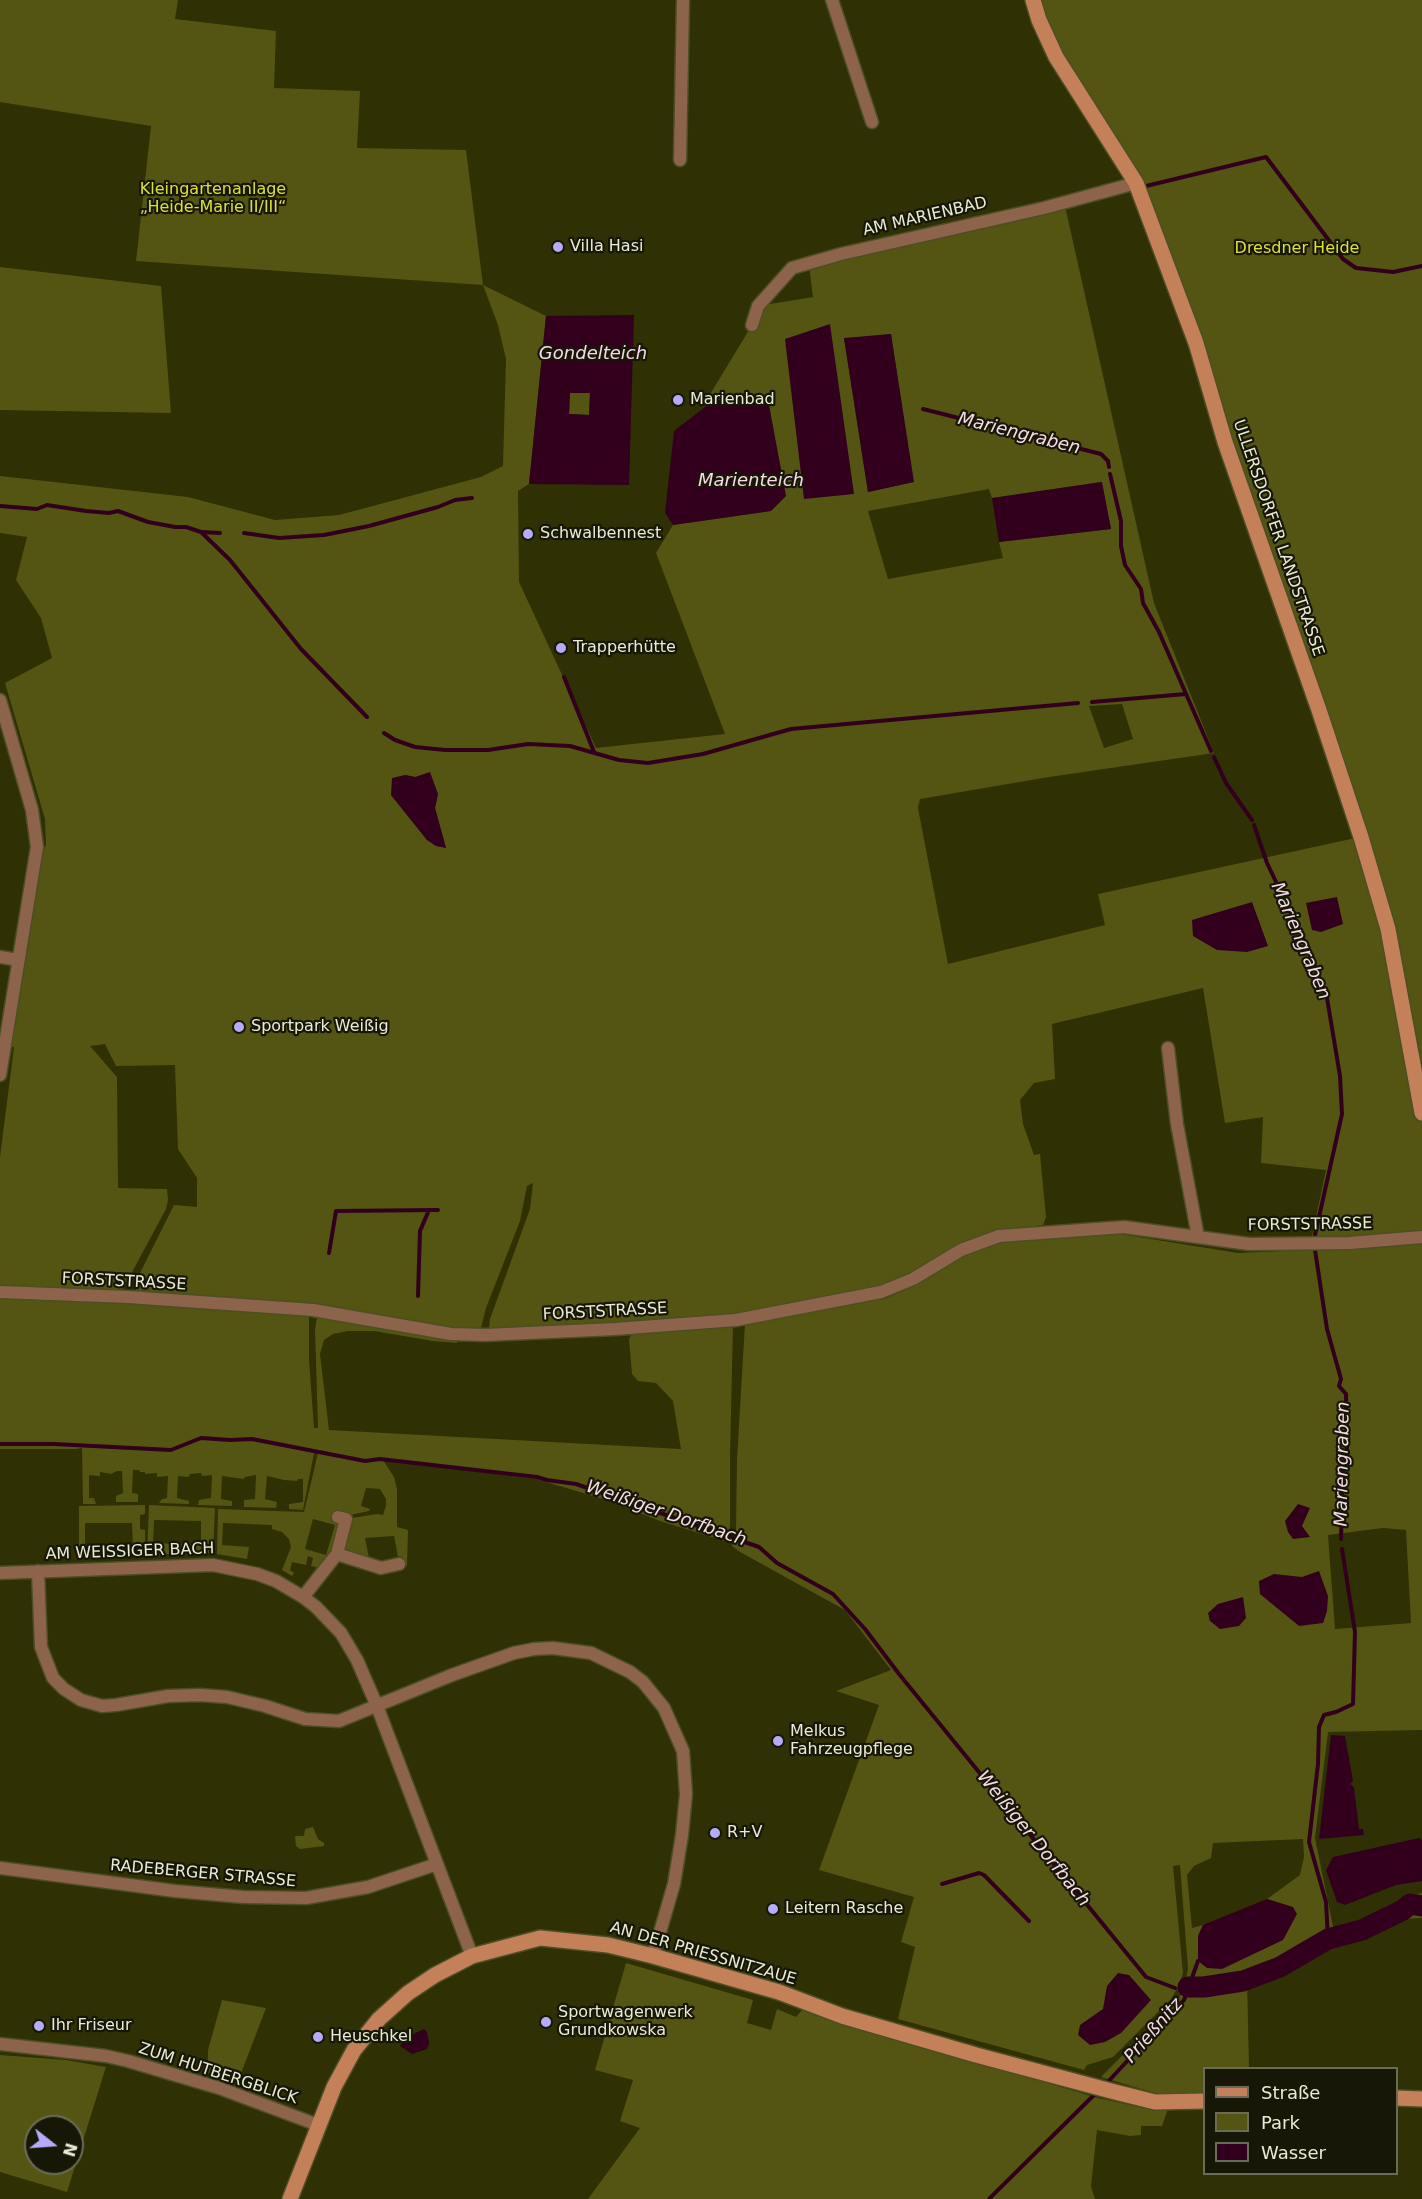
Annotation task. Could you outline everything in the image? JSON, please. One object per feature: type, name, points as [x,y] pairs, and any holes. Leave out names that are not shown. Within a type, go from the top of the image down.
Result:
[{"type":"main road","name":"ULLERSDORFER LANDSTRASSE","points":[[1033,0],[1039,20],[1056,57],[1136,183],[1196,343],[1225,442],[1361,837],[1388,929],[1422,1113]]},
{"type":"main road","name":"AN DER PRIESSNITZAUE","points":[[290,2199],[334,2087],[353,2053],[379,2019],[435,1975],[472,1956],[540,1938],[608,1945],[652,1956],[779,1992],[842,2016],[876,2026],[1155,2102],[1203,2101]]},
{"type":"main road","points":[[1398,2098],[1422,2099]]},
{"type":"street","points":[[680,160],[683,0]]},
{"type":"street","points":[[832,0],[872,122]]},
{"type":"street","name":"AM MARIENBAD","points":[[752,326],[758,306],[792,268],[841,254],[1044,208],[1136,183]]},
{"type":"street","points":[[0,699],[5,736],[32,810],[37,847],[0,1075]]},
{"type":"street","points":[[0,957],[18,960]]},
{"type":"street","points":[[1168,1048],[1178,1124],[1198,1237]]},
{"type":"street","name":"FORSTSTRASSE","points":[[0,1292],[128,1297],[313,1310],[451,1334],[615,1329],[736,1320],[881,1293],[913,1279],[961,1250],[999,1236],[1124,1227],[1249,1244],[1350,1244],[1422,1237]]},
{"type":"street","points":[[303,1597],[337,1554],[346,1520],[338,1517]]},
{"type":"street","points":[[337,1554],[381,1568],[396,1569]]},
{"type":"street","name":"AM WEISSIGER BACH","points":[[0,1573],[188,1564],[213,1565],[257,1574],[276,1581],[303,1597],[329,1619],[341,1633],[357,1660],[377,1706]]},
{"type":"street","points":[[38,1572],[41,1647],[53,1678],[63,1689],[81,1700],[102,1706],[168,1696],[200,1695],[227,1697],[305,1719],[339,1721],[494,1660],[534,1649],[553,1648],[591,1653],[630,1672],[643,1682],[664,1708],[683,1751],[686,1794],[674,1884],[652,1956]]},
{"type":"street","points":[[377,1706],[472,1956]]},
{"type":"street","name":"RADEBERGER STRASSE","points":[[0,1868],[175,1891],[243,1897],[306,1898],[368,1887],[437,1864]]},
{"type":"street","name":"ZUM HUTBERGBLICK","points":[[0,2044],[106,2056],[128,2061],[219,2088],[318,2125]]},
{"type":"green space","name":"Kleingartenanlage „Heide-Marie II/III“","points":[[0,0],[178,0],[175,19],[276,31],[274,88],[360,91],[357,148],[466,150],[483,285],[136,261],[151,126],[0,102]]},
{"type":"green space","name":"Dresdner Heide","points":[[1033,0],[1422,0],[1422,1730],[1328,1732],[1315,1838],[1335,1936],[1247,1977],[1249,2067],[1203,2067],[1203,2093],[1158,2094],[1101,2077],[1179,1998],[1184,1987],[1188,1969],[1180,1865],[1173,1866],[1183,1973],[1179,1985],[1171,1999],[1113,2057],[1087,2065],[1084,2070],[898,2019],[915,1947],[901,1942],[914,1897],[819,1870],[879,1705],[836,1691],[891,1670],[845,1610],[732,1546],[736,1529],[737,1459],[745,1324],[887,1298],[918,1284],[965,1255],[1000,1243],[1120,1234],[1238,1253],[1351,1248],[1350,1237],[1312,1236],[1326,1170],[1261,1163],[1263,1117],[1225,1123],[1203,988],[1052,1024],[1055,1079],[1034,1083],[1020,1100],[1023,1124],[1034,1155],[1040,1154],[1046,1217],[1043,1225],[998,1231],[879,1288],[735,1315],[634,1323],[489,1328],[490,1319],[530,1209],[533,1183],[527,1186],[520,1221],[486,1308],[481,1328],[465,1330],[446,1328],[379,1315],[377,1324],[457,1340],[457,1343],[374,1331],[348,1331],[333,1334],[324,1340],[320,1354],[329,1430],[681,1449],[673,1401],[656,1383],[638,1381],[632,1374],[629,1339],[633,1332],[733,1325],[728,1542],[660,1521],[610,1501],[536,1479],[383,1460],[394,1477],[397,1489],[397,1527],[408,1530],[407,1565],[402,1570],[401,1556],[398,1557],[394,1536],[365,1538],[369,1558],[374,1558],[375,1563],[347,1554],[345,1544],[352,1518],[383,1515],[386,1506],[386,1499],[380,1489],[366,1488],[361,1506],[370,1509],[369,1511],[350,1515],[334,1511],[332,1519],[342,1522],[334,1550],[319,1568],[311,1566],[313,1558],[308,1556],[306,1565],[292,1562],[290,1570],[294,1573],[292,1576],[282,1570],[291,1547],[289,1539],[282,1532],[272,1529],[272,1525],[223,1523],[222,1545],[249,1547],[247,1559],[217,1554],[218,1509],[304,1512],[318,1453],[314,1453],[303,1510],[289,1509],[289,1504],[303,1502],[303,1479],[284,1480],[267,1476],[265,1499],[277,1502],[276,1508],[244,1507],[244,1500],[255,1499],[256,1475],[244,1479],[222,1476],[221,1499],[232,1501],[232,1506],[198,1505],[199,1500],[211,1498],[212,1475],[202,1476],[201,1473],[190,1474],[189,1477],[178,1476],[177,1498],[189,1501],[189,1504],[159,1503],[162,1499],[167,1498],[168,1476],[157,1477],[157,1473],[145,1474],[139,1470],[133,1470],[132,1493],[138,1494],[138,1502],[116,1502],[116,1496],[123,1493],[122,1471],[117,1471],[111,1474],[100,1472],[100,1476],[89,1475],[89,1498],[94,1498],[96,1504],[83,1504],[82,1448],[0,1449],[0,1298],[124,1302],[309,1315],[309,1360],[314,1428],[318,1428],[315,1329],[319,1307],[140,1294],[136,1291],[135,1283],[174,1205],[197,1207],[197,1178],[178,1149],[175,1065],[116,1066],[105,1044],[90,1046],[117,1077],[118,1188],[167,1189],[166,1209],[123,1289],[112,1293],[0,1287],[0,1157],[14,1047],[3,1046],[37,847],[46,846],[45,819],[5,683],[52,658],[41,618],[16,580],[27,537],[0,533],[0,476],[188,497],[275,520],[339,515],[481,477],[503,466],[506,359],[498,325],[483,285],[546,316],[529,484],[518,491],[519,582],[596,748],[725,734],[656,553],[673,525],[771,511],[773,430],[769,405],[762,402],[714,400],[709,396],[752,325],[758,306],[813,297],[809,265],[1065,206],[1154,603],[1214,753],[920,799],[918,808],[948,964],[1105,925],[1098,894],[1360,837],[1143,182],[1039,20]],"holes":[[[891,334],[913,482],[868,492],[844,339]],[[1101,482],[1111,529],[999,542],[1003,558],[888,579],[868,511],[989,489],[992,498]],[[1122,704],[1133,739],[1104,748],[1089,706]],[[405,775],[415,777],[438,794],[435,808],[446,848],[427,840],[391,795]],[[313,1519],[335,1525],[326,1555],[305,1549]],[[1383,1528],[1406,1530],[1411,1623],[1335,1629],[1328,1535]],[[1303,1839],[1304,1857],[1300,1875],[1267,1899],[1292,1907],[1198,1936],[1203,1925],[1192,1928],[1187,1875],[1194,1866],[1211,1858],[1213,1843]]]},
{"type":"green space","points":[[0,267],[161,286],[171,413],[0,410]]},
{"type":"green space","points":[[570,392],[590,393],[589,415],[569,414]]},
{"type":"green space","points":[[145,1505],[145,1514],[140,1515],[140,1529],[145,1530],[145,1546],[141,1549],[113,1549],[113,1547],[133,1547],[132,1523],[85,1523],[85,1547],[108,1547],[108,1557],[79,1558],[79,1506]]},
{"type":"green space","points":[[149,1505],[215,1508],[213,1553],[179,1554],[179,1544],[201,1545],[201,1521],[154,1520],[153,1543],[176,1544],[175,1554],[147,1555]]},
{"type":"green space","points":[[313,1827],[324,1846],[300,1849],[296,1846],[295,1836],[304,1836],[305,1829]]},
{"type":"green space","points":[[1422,1893],[1422,1918],[1402,1919],[1401,1898]]},
{"type":"green space","points":[[626,1963],[753,2000],[747,2023],[771,2030],[777,2009],[796,2017],[802,2010],[1098,2098],[1144,2108],[1168,2109],[1162,2126],[1141,2126],[1141,2135],[1130,2136],[1097,2130],[1091,2186],[1095,2199],[588,2199],[640,2128],[620,2121],[633,2080],[595,2070]]},
{"type":"green space","points":[[222,2000],[266,2008],[237,2084],[208,2073],[208,2050]]},
{"type":"green space","points":[[0,2055],[66,2060],[106,2067],[84,2138],[84,2115],[24,2115],[24,2175],[72,2175],[67,2192],[0,2172]]},
{"type":"water","name":"Gondelteich","points":[[634,315],[629,485],[529,484],[546,316]],"holes":[[[570,393],[590,393],[589,415],[569,414]]]},
{"type":"water","name":"Marienteich","points":[[830,324],[854,494],[804,499],[785,339]]},
{"type":"water","points":[[891,334],[914,482],[868,492],[844,338]]},
{"type":"water","name":"Marienteich","points":[[714,400],[762,402],[769,405],[786,496],[771,511],[673,525],[665,513],[674,431]]},
{"type":"water","points":[[1102,482],[1111,529],[999,542],[992,498]]},
{"type":"water","points":[[430,772],[438,794],[435,808],[446,848],[436,846],[427,840],[391,795],[392,778],[405,775],[415,777]]},
{"type":"water","points":[[1337,897],[1343,924],[1321,932],[1312,930],[1306,903]]},
{"type":"water","points":[[1252,902],[1268,946],[1247,952],[1217,950],[1193,936],[1192,920]]},
{"type":"water","points":[[1298,1504],[1310,1508],[1302,1526],[1310,1537],[1293,1539],[1285,1521]]},
{"type":"water","points":[[1319,1571],[1328,1596],[1323,1623],[1299,1626],[1260,1594],[1259,1581],[1274,1574],[1302,1577]]},
{"type":"water","points":[[1243,1597],[1246,1618],[1239,1626],[1220,1629],[1210,1621],[1208,1613],[1218,1604]]},
{"type":"water","points":[[1331,1735],[1345,1736],[1353,1781],[1350,1784],[1354,1787],[1359,1829],[1363,1829],[1364,1835],[1319,1839]]},
{"type":"water","points":[[1419,1838],[1422,1840],[1422,1881],[1396,1885],[1345,1905],[1337,1902],[1326,1870],[1333,1857]]},
{"type":"water","points":[[1267,1899],[1293,1907],[1297,1914],[1283,1940],[1222,1969],[1207,1968],[1198,1961],[1198,1936],[1203,1925]]},
{"type":"water","points":[[1118,1973],[1129,1975],[1151,2000],[1121,2033],[1105,2042],[1090,2045],[1078,2035],[1080,2025],[1103,2009],[1107,1986]]},
{"type":"water","points":[[424,2029],[427,2032],[429,2043],[427,2049],[412,2054],[400,2046],[405,2038]]},
{"type":"waterway","points":[[1142,187],[1266,157],[1343,259],[1356,268],[1393,272],[1422,266]]},
{"type":"waterway","name":"Mariengraben","points":[[923,409],[1101,454],[1108,461],[1109,467]]},
{"type":"waterway","name":"Mariengraben","points":[[1110,474],[1121,521],[1121,546],[1125,565],[1141,589],[1143,603],[1159,632],[1211,751]]},
{"type":"waterway","points":[[244,533],[279,538],[324,535],[369,526],[455,500],[472,498]]},
{"type":"waterway","points":[[0,506],[37,509],[47,505],[109,513],[118,511],[148,522],[186,527],[201,532],[230,560],[301,649],[367,717]]},
{"type":"waterway","points":[[202,532],[220,533]]},
{"type":"waterway","points":[[564,677],[594,752]]},
{"type":"waterway","points":[[1092,702],[1186,694]]},
{"type":"waterway","points":[[384,733],[395,740],[415,747],[488,750],[528,744],[570,746],[619,760],[648,763],[703,754],[791,729],[1078,703]]},
{"type":"waterway","points":[[1214,757],[1226,783],[1252,820]]},
{"type":"waterway","name":"Mariengraben","points":[[1254,825],[1267,863],[1309,951],[1327,998],[1340,1076],[1342,1114],[1315,1235]]},
{"type":"waterway","points":[[418,1296],[420,1231],[429,1210]]},
{"type":"waterway","points":[[329,1253],[336,1211],[438,1210]]},
{"type":"waterway","name":"Mariengraben","points":[[1315,1250],[1327,1329],[1341,1379],[1339,1386],[1346,1394],[1347,1449],[1343,1469],[1341,1539]]},
{"type":"waterway","name":"Weißiger Dorfbach","points":[[0,1444],[54,1444],[171,1450],[201,1438],[252,1439],[365,1461],[380,1459],[537,1477],[576,1484],[759,1547],[777,1563],[833,1594],[865,1629],[899,1674],[1146,1977],[1175,1988]]},
{"type":"waterway","name":"Mariengraben","points":[[1328,1939],[1326,1902],[1309,1842],[1318,1764],[1319,1727],[1324,1715],[1353,1704],[1355,1632],[1342,1549]]},
{"type":"waterway","points":[[942,1884],[979,1873],[984,1875],[1029,1921]]},
{"type":"waterway","name":"Prießnitz","points":[[1188,1987],[1243,1981],[1280,1967],[1328,1939],[1362,1930],[1403,1910],[1410,1904],[1422,1906]]},
{"type":"waterway","name":"Prießnitz","points":[[1104,2086],[1184,2000],[1198,1961]]},
{"type":"waterway","name":"Prießnitz","points":[[989,2199],[1096,2093]]},
{"type":"place","name":"Villa Hasi","points":[[558,247]]},
{"type":"place","name":"Marienbad","points":[[678,400]]},
{"type":"place","name":"Schwalbennest","points":[[528,534]]},
{"type":"place","name":"Trapperhütte","points":[[561,648]]},
{"type":"place","name":"Sportpark Weißig","points":[[239,1027]]},
{"type":"place","name":"Melkus Fahrzeugpflege","points":[[778,1741]]},
{"type":"place","name":"R+V","points":[[715,1833]]},
{"type":"place","name":"Leitern Rasche","points":[[773,1909]]},
{"type":"place","name":"Sportwagenwerk Grundkowska","points":[[546,2022]]},
{"type":"place","name":"Ihr Friseur","points":[[39,2026]]},
{"type":"place","name":"Heuschkel","points":[[318,2037]]}]
